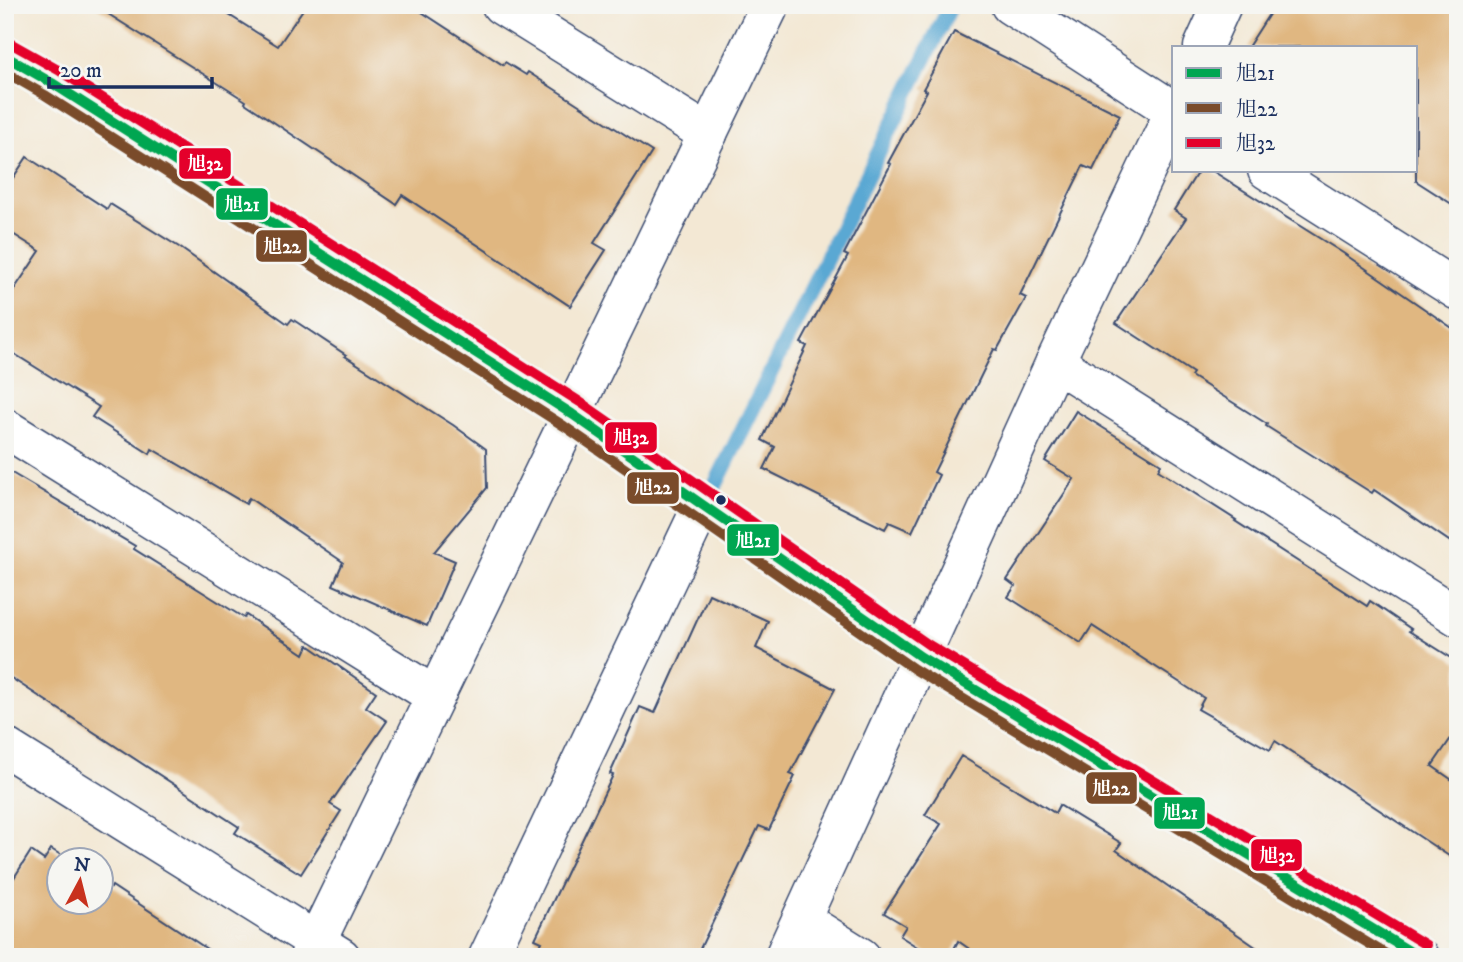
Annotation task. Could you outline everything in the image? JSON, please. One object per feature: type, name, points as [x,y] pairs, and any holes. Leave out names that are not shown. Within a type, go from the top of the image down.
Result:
[{"type":"street","points":[[500,5],[708,134]]},
{"type":"street","points":[[5,747],[322,952],[435,696],[770,5]]},
{"type":"street","points":[[1010,5],[1172,110]]},
{"type":"street","points":[[1203,46],[1222,5]]},
{"type":"street","points":[[5,56],[52,83],[572,414],[921,657],[1419,957]]},
{"type":"street","points":[[784,957],[1055,362],[1172,115]]},
{"type":"street","points":[[1270,172],[1458,291]]},
{"type":"street","points":[[1055,362],[1458,617]]},
{"type":"street","points":[[5,428],[435,696]]},
{"type":"street","points":[[488,957],[702,506]]},
{"type":"street","points":[[802,920],[860,957]]},
{"type":"building","points":[[94,5],[213,5],[278,46],[306,5],[411,5],[503,65],[505,62],[526,75],[528,72],[652,152],[594,243],[606,250],[570,306],[402,195],[396,204],[245,103],[246,101]]},
{"type":"building","points":[[1275,5],[1458,5],[1458,208],[1416,181],[1418,46],[1249,46]]},
{"type":"building","points":[[954,32],[1120,115],[1093,170],[1083,166],[1020,295],[1026,298],[997,350],[994,349],[934,472],[939,475],[912,532],[889,522],[885,529],[764,469],[775,447],[762,440],[807,346],[801,343],[848,256],[844,254],[927,91],[923,89]]},
{"type":"building","points":[[27,157],[107,209],[110,204],[179,247],[288,324],[292,319],[486,449],[487,488],[434,552],[455,561],[427,626],[333,585],[343,562],[249,498],[246,504],[152,449],[150,454],[92,417],[99,407],[5,348],[5,303],[40,251],[5,229],[5,190]]},
{"type":"building","points":[[1198,172],[1214,172],[1343,253],[1458,332],[1458,547],[1374,490],[1372,493],[1266,426],[1267,424],[1191,376],[1193,373],[1116,323],[1186,218],[1174,210]]},
{"type":"building","points":[[1076,411],[1161,464],[1158,470],[1235,521],[1367,606],[1370,601],[1411,629],[1409,631],[1458,662],[1458,728],[1432,766],[1458,784],[1458,862],[1275,741],[1270,750],[1198,709],[1204,698],[1092,626],[1081,643],[1008,597],[1015,586],[1007,580],[1074,479],[1045,461]]},
{"type":"building","points":[[5,469],[135,546],[134,549],[244,618],[246,615],[304,654],[308,645],[376,692],[366,707],[387,721],[330,804],[341,811],[301,874],[235,833],[239,827],[5,674]]},
{"type":"building","points":[[709,594],[768,621],[756,648],[835,689],[790,774],[795,776],[769,830],[759,826],[696,957],[534,957],[542,942],[535,939],[613,775],[610,774],[640,707],[655,713]]},
{"type":"building","points":[[961,756],[1055,813],[1059,805],[1121,843],[1116,850],[1270,957],[981,957],[958,941],[950,957],[933,957],[900,936],[906,926],[884,913],[941,824],[925,815]]},
{"type":"building","points":[[31,851],[44,860],[46,857],[46,916],[116,916],[116,889],[219,957],[5,957],[5,892]]},
{"type":"waterway","points":[[704,508],[951,5]]},
{"type":"transit line","name":"旭32","points":[[12,44],[60,71],[580,402],[929,645],[1426,945]]},
{"type":"transit line","name":"旭21","points":[[5,56],[52,83],[572,414],[921,657],[1419,957]]},
{"type":"transit line","name":"旭22","points":[[5,72],[564,426],[914,669],[1391,957]]}]
